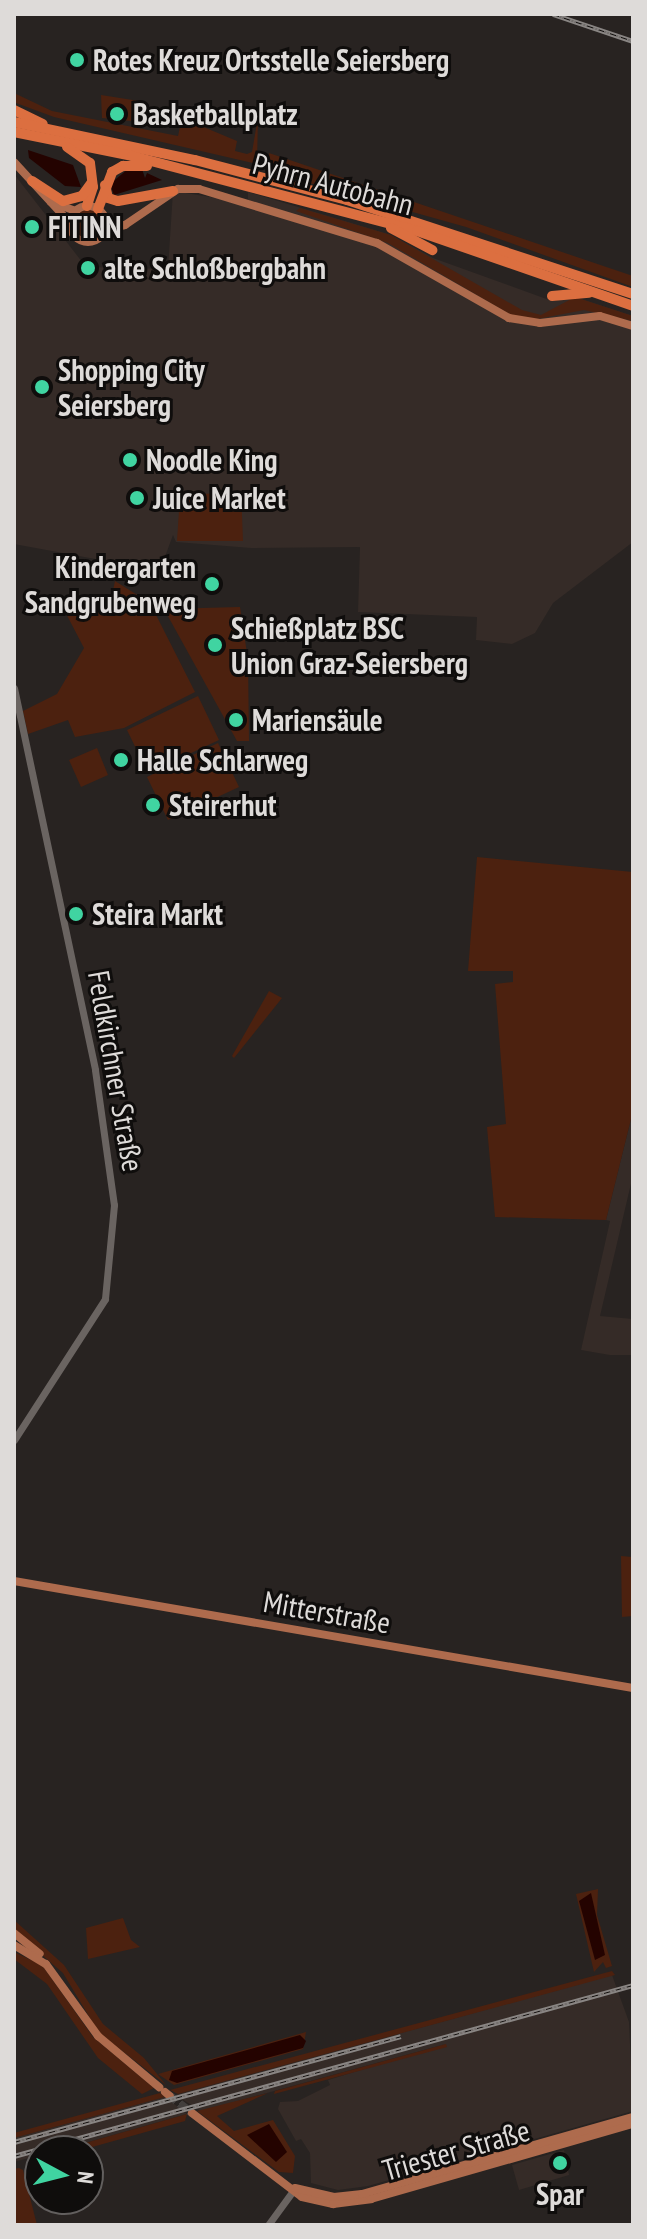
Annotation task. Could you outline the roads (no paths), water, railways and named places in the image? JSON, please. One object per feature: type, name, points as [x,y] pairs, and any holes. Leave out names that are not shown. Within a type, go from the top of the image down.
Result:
[{"type":"highway","points":[[14,110],[79,152],[90,163],[106,195],[114,200],[173,191]]},
{"type":"highway","name":"Pyhrn Autobahn","points":[[14,122],[379,221],[633,306]]},
{"type":"highway","name":"Pyhrn Autobahn","points":[[14,132],[51,134],[347,200],[633,294]]},
{"type":"highway","points":[[32,181],[63,201],[82,196],[123,166],[180,169]]},
{"type":"highway","points":[[93,208],[99,182]]},
{"type":"highway","points":[[379,221],[432,250]]},
{"type":"highway","points":[[552,296],[582,292],[605,296]]},
{"type":"main road","points":[[14,162],[70,223],[74,235],[86,242],[130,220],[173,191],[199,189],[377,243],[509,318],[540,323],[600,316],[633,326]]},
{"type":"main road","points":[[49,201],[76,211],[93,208],[105,219],[130,220]]},
{"type":"main road","points":[[70,223],[76,211]]},
{"type":"main road","points":[[105,219],[105,231]]},
{"type":"main road","name":"Mitterstraße","points":[[14,1581],[633,1688]]},
{"type":"main road","points":[[14,1933],[55,1968],[74,2003]]},
{"type":"main road","points":[[17,1948],[46,1964],[105,2043],[164,2092]]},
{"type":"main road","points":[[192,2113],[295,2188]]},
{"type":"main road","name":"Triester Straße","points":[[295,2188],[334,2197],[362,2194],[633,2117]]},
{"type":"main road","name":"Triester Straße","points":[[295,2188],[317,2202],[350,2204],[633,2124]]},
{"type":"street","name":"Feldkirchner Straße","points":[[14,688],[95,1070],[114,1205],[105,1299],[14,1440]]},
{"type":"street","points":[[268,2225],[295,2188]]},
{"type":"tunnel","points":[[170,2096],[192,2113]]},
{"type":"railway","points":[[553,14],[633,41]]},
{"type":"railway","points":[[14,2156],[633,1985]]},
{"type":"railway","points":[[14,2142],[401,2036]]},
{"type":"place","name":"Rotes Kreuz Ortsstelle Seiersberg","points":[[77,60]]},
{"type":"place","name":"Basketballplatz","points":[[117,114]]},
{"type":"place","name":"FITINN","points":[[32,227]]},
{"type":"place","name":"alte Schloßbergbahn","points":[[88,268]]},
{"type":"place","name":"Shopping City Seiersberg","points":[[42,387]]},
{"type":"place","name":"Noodle King","points":[[130,460]]},
{"type":"place","name":"Juice Market","points":[[137,498]]},
{"type":"place","name":"Kindergarten Sandgrubenweg","points":[[212,584]]},
{"type":"place","name":"Schießplatz BSC Union Graz-Seiersberg","points":[[215,645]]},
{"type":"place","name":"Mariensäule","points":[[236,720]]},
{"type":"place","name":"Halle Schlarweg","points":[[121,760]]},
{"type":"place","name":"Steirerhut","points":[[153,805]]},
{"type":"place","name":"Steira Markt","points":[[76,914]]},
{"type":"place","name":"Spar","points":[[560,2163]]}]
